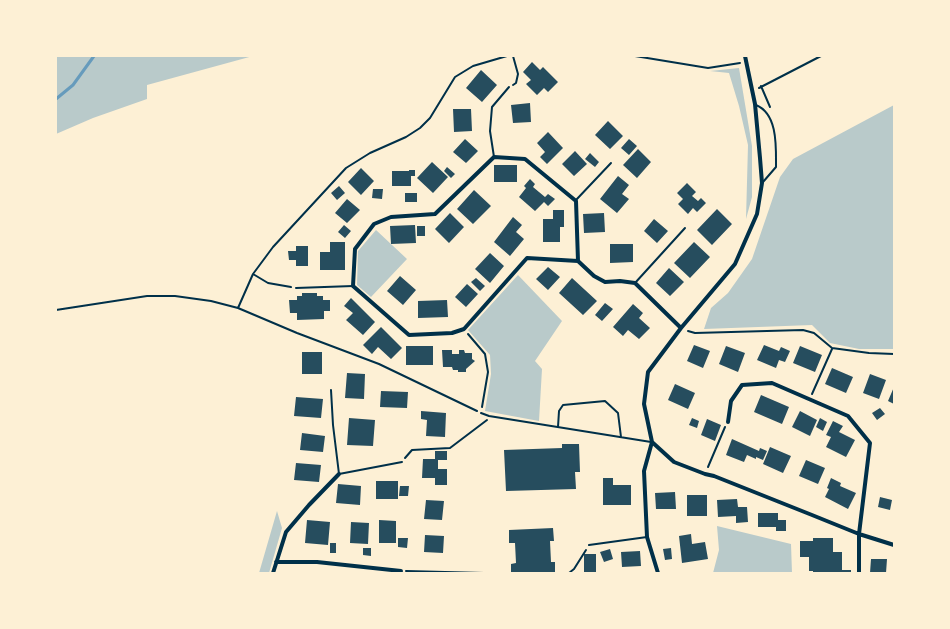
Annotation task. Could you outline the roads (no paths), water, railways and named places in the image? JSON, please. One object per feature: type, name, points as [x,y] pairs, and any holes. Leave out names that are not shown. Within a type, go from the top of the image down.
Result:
[{"type":"street","points":[[658,573],[647,537],[644,472],[652,442],[644,404],[648,372],[681,328],[735,264],[757,214],[762,183],[755,104],[745,56]]},
{"type":"street","points":[[578,261],[576,201],[524,159],[494,157],[435,214],[391,217],[374,224],[354,249],[353,286],[408,334],[452,333],[464,329],[527,258],[578,261],[594,276],[606,282],[620,281],[635,283],[681,328]]},
{"type":"street","points":[[728,422],[731,401],[742,385],[772,383],[848,416],[870,443],[859,534],[859,573]]},
{"type":"street","points":[[652,442],[674,462],[714,476],[859,534],[894,545]]},
{"type":"street","points":[[273,573],[286,532],[309,505],[339,474]]},
{"type":"street","points":[[276,562],[317,562],[401,571]]},
{"type":"lane","points":[[494,157],[490,131],[492,107],[509,87]]},
{"type":"lane","points":[[755,104],[762,107],[771,121],[776,142],[776,167],[762,183]]},
{"type":"lane","points":[[576,201],[611,163]]},
{"type":"lane","points":[[635,283],[685,228]]},
{"type":"lane","points":[[296,288],[353,286]]},
{"type":"lane","points":[[331,390],[333,425],[339,474],[402,462]]},
{"type":"lane","points":[[558,427],[559,411],[563,406],[605,401],[618,412],[621,437]]},
{"type":"lane","points":[[481,413],[489,416],[652,442]]},
{"type":"lane","points":[[589,545],[647,537]]},
{"type":"waterway","points":[[56,99],[73,85],[94,56]]}]
